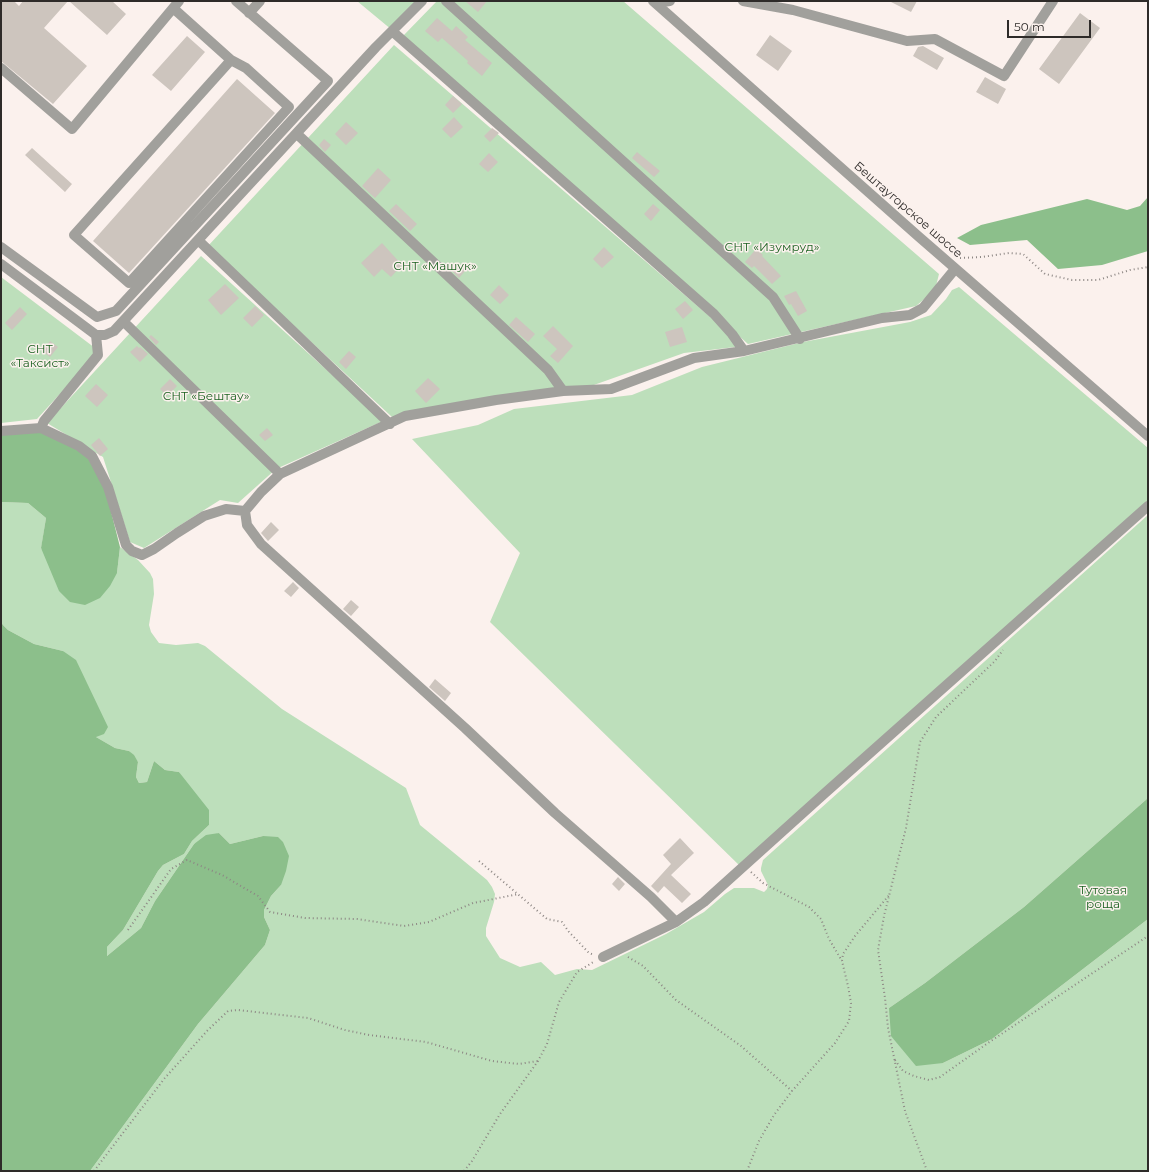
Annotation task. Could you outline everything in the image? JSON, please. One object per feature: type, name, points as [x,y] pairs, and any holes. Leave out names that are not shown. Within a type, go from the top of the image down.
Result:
[{"type":"street","points":[[1,247],[96,317],[116,311],[328,81],[236,1]]},
{"type":"street","points":[[249,13],[260,1]]},
{"type":"street","points":[[1,264],[96,335],[114,331],[124,322],[392,31],[422,1]]},
{"type":"street","points":[[446,1],[773,297],[800,339]]},
{"type":"street","points":[[655,2],[670,1]]},
{"type":"street","points":[[743,1],[793,6],[907,41],[935,39],[1004,76],[1053,1]]},
{"type":"street","name":"Бештаугорское шоссе","points":[[655,2],[953,267],[1148,436]]},
{"type":"street","points":[[1,68],[72,129],[176,5],[231,60],[246,68],[289,107],[129,283],[74,235],[231,60]]},
{"type":"street","points":[[392,31],[714,314],[732,334],[744,351]]},
{"type":"street","points":[[297,134],[548,370],[564,391]]},
{"type":"street","points":[[198,240],[390,424]]},
{"type":"street","points":[[676,922],[651,897],[555,813],[465,728],[261,544],[247,525],[245,511],[261,492],[280,474],[405,416],[496,400],[564,391],[611,389],[694,358],[744,351],[800,339],[882,318],[910,315],[923,308],[953,267]]},
{"type":"street","points":[[124,322],[280,474]]},
{"type":"street","points":[[41,428],[44,421],[98,355],[96,335]]},
{"type":"street","points":[[1,431],[41,428],[79,446],[92,456],[108,487],[126,545],[132,551],[142,555],[154,550],[204,516],[226,509],[245,511]]},
{"type":"street","points":[[603,957],[676,922],[704,902],[1148,506]]},
{"type":"path","points":[[953,267],[960,258],[982,257],[1009,253],[1023,254],[1045,274],[1072,280],[1098,280],[1130,270],[1148,267]]},
{"type":"path","points":[[927,1171],[905,1112],[888,1028],[878,950],[906,828],[920,742],[936,717],[995,661],[1004,648]]},
{"type":"path","points":[[128,930],[171,869],[187,860],[222,874],[258,896],[270,912],[305,918],[357,919],[404,926],[430,922],[473,903],[519,894]]},
{"type":"path","points":[[479,861],[547,919],[562,922],[569,932],[589,953],[603,957]]},
{"type":"path","points":[[744,867],[763,883],[809,907],[821,919],[829,939],[842,961],[851,1003],[849,1021],[835,1043],[792,1092],[774,1116],[759,1141],[747,1171]]},
{"type":"path","points":[[842,961],[843,954],[855,936],[890,893]]},
{"type":"path","points":[[894,1059],[903,1071],[914,1076],[928,1080],[940,1077],[1148,936]]},
{"type":"path","points":[[623,955],[643,966],[676,1000],[741,1046],[792,1092]]},
{"type":"path","points":[[464,1171],[472,1161],[500,1114],[538,1061],[547,1044],[559,1002],[577,972],[603,957]]},
{"type":"path","points":[[94,1171],[164,1079],[207,1031],[228,1011],[238,1010],[308,1018],[369,1036],[426,1042],[492,1061],[519,1064],[538,1061]]},
{"type":"green space","points":[[357,1],[421,1],[392,30]]},
{"type":"green space","name":"СНТ «Изумруд»","points":[[437,1],[623,1],[939,274],[935,290],[916,306],[748,344],[403,36]]},
{"type":"green space","name":"СНТ «Машук»","points":[[394,45],[744,346],[684,353],[591,386],[392,417],[208,246]]},
{"type":"green space","points":[[1148,197],[1148,251],[1102,265],[1058,269],[1027,240],[970,245],[957,238],[981,225],[1087,199],[1127,210],[1140,206]]},
{"type":"green space","name":"СНТ «Бештау»","points":[[201,256],[383,421],[276,469],[238,503],[220,500],[144,548],[130,542],[103,457],[47,423]]},
{"type":"green space","name":"СНТ «Таксист»","points":[[1,277],[99,351],[37,419],[1,423]]},
{"type":"green space","points":[[959,287],[1148,448],[1148,507],[741,867],[490,622],[520,553],[412,439],[478,425],[514,409],[632,395],[702,367],[803,342],[910,322],[931,315],[952,290]]},
{"type":"green space","points":[[40,426],[99,464],[120,547],[117,573],[110,586],[100,598],[85,605],[70,602],[59,591],[41,548],[46,518],[28,503],[1,502],[1,433]]},
{"type":"green space","points":[[1,502],[28,503],[46,518],[41,549],[117,573],[120,547],[138,560],[150,573],[153,579],[154,594],[149,625],[151,632],[159,643],[176,645],[198,643],[205,646],[282,709],[406,788],[420,825],[487,880],[492,887],[495,894],[486,928],[486,936],[500,958],[520,967],[541,962],[555,975],[577,969],[592,970],[666,934],[704,912],[734,888],[754,888],[764,892],[768,885],[761,871],[763,860],[1148,515],[1148,798],[1024,907],[925,983],[889,1008],[943,1063],[992,1039],[1148,919],[1148,1171],[90,1171],[198,1024],[265,945],[270,930],[264,917],[264,910],[271,896],[281,885],[263,836],[230,844],[219,833],[194,844],[155,901],[141,928],[107,956],[107,947],[123,930],[158,871],[163,865],[184,854],[192,841],[209,825],[179,772],[165,770],[154,761],[147,782],[139,783],[136,777],[138,762],[129,751],[115,748],[96,737],[63,651],[34,644],[8,630],[1,622]]},
{"type":"green space","points":[[1,622],[8,630],[34,644],[63,651],[76,660],[108,727],[104,734],[96,737],[115,748],[129,751],[134,755],[138,762],[136,777],[139,783],[147,782],[154,761],[165,770],[179,772],[209,810],[209,825],[192,841],[184,854],[163,865],[158,871],[123,930],[107,947],[107,956],[141,928],[155,901],[194,844],[206,835],[219,833],[230,844],[263,836],[278,837],[283,842],[289,856],[281,885],[271,896],[264,910],[264,917],[270,930],[265,945],[198,1024],[90,1171],[1,1171]]},
{"type":"green space","name":"Тутовая роща","points":[[1148,798],[1148,919],[992,1039],[943,1063],[916,1066],[891,1036],[889,1008],[925,983],[1024,907]]},
{"type":"building","points":[[1,1],[14,1],[19,6],[23,1],[68,1],[44,28],[87,66],[53,104],[1,61]]},
{"type":"building","points":[[69,1],[112,1],[126,14],[107,35]]},
{"type":"building","points":[[465,1],[487,1],[478,12]]},
{"type":"building","points":[[889,1],[917,1],[911,12]]},
{"type":"building","points":[[1080,13],[1100,28],[1059,84],[1039,69]]},
{"type":"building","points":[[437,18],[452,31],[456,26],[468,37],[465,40],[492,63],[482,76],[467,63],[468,61],[442,38],[438,42],[425,31]]},
{"type":"building","points":[[770,35],[792,51],[778,71],[756,55]]},
{"type":"building","points":[[187,36],[205,52],[171,91],[152,75]]},
{"type":"building","points":[[923,46],[944,58],[937,70],[913,56],[918,47]]},
{"type":"building","points":[[985,77],[1006,89],[998,104],[976,92]]},
{"type":"building","points":[[237,79],[275,113],[129,273],[93,241]]},
{"type":"building","points":[[453,96],[462,104],[453,113],[445,105]]},
{"type":"building","points":[[454,117],[463,127],[451,138],[442,129]]},
{"type":"building","points":[[346,122],[358,133],[346,145],[335,134]]},
{"type":"building","points":[[492,128],[499,133],[490,142],[484,136]]},
{"type":"building","points":[[324,139],[331,145],[325,152],[319,145]]},
{"type":"building","points":[[32,148],[72,184],[65,192],[25,155]]},
{"type":"building","points":[[637,152],[660,171],[654,177],[632,158]]},
{"type":"building","points":[[489,153],[498,162],[488,172],[479,164]]},
{"type":"building","points":[[378,168],[391,180],[375,198],[362,186]]},
{"type":"building","points":[[396,204],[417,224],[410,231],[389,211]]},
{"type":"building","points":[[653,204],[660,210],[651,221],[644,214]]},
{"type":"building","points":[[382,243],[402,265],[391,277],[382,269],[374,277],[361,263]]},
{"type":"building","points":[[604,247],[614,257],[602,268],[593,259]]},
{"type":"building","points":[[756,249],[781,276],[772,284],[754,266],[752,268],[745,262]]},
{"type":"building","points":[[457,263],[465,271],[459,278],[451,270]]},
{"type":"building","points":[[225,284],[239,298],[221,315],[208,300]]},
{"type":"building","points":[[499,285],[509,295],[500,304],[490,295]]},
{"type":"building","points":[[796,291],[807,311],[798,316],[784,296]]},
{"type":"building","points":[[685,301],[693,310],[683,319],[675,309]]},
{"type":"building","points":[[255,306],[264,315],[252,327],[243,318]]},
{"type":"building","points":[[20,307],[27,314],[12,330],[5,323]]},
{"type":"building","points":[[516,317],[535,334],[528,342],[509,325]]},
{"type":"building","points":[[553,326],[573,346],[558,363],[550,356],[557,349],[543,336]]},
{"type":"building","points":[[682,327],[687,342],[670,347],[665,332]]},
{"type":"building","points":[[151,335],[159,342],[156,345],[149,337]]},
{"type":"building","points":[[50,341],[58,347],[50,357],[42,351]]},
{"type":"building","points":[[137,346],[148,354],[140,362],[130,352]]},
{"type":"building","points":[[349,351],[356,357],[346,369],[339,362]]},
{"type":"building","points":[[428,378],[440,389],[426,403],[415,391]]},
{"type":"building","points":[[170,379],[177,386],[167,396],[160,389]]},
{"type":"building","points":[[96,384],[108,395],[97,407],[85,396]]},
{"type":"building","points":[[267,428],[273,435],[265,441],[259,435]]},
{"type":"building","points":[[99,438],[108,449],[100,456],[91,445]]},
{"type":"building","points":[[271,522],[279,530],[268,541],[261,533]]},
{"type":"building","points":[[293,582],[299,588],[291,597],[284,591]]},
{"type":"building","points":[[351,600],[359,607],[351,616],[343,609]]},
{"type":"building","points":[[435,679],[451,693],[445,701],[429,687]]},
{"type":"building","points":[[680,838],[694,853],[671,875],[691,894],[682,903],[664,886],[658,893],[651,886],[671,864],[663,855]]},
{"type":"building","points":[[618,877],[625,884],[619,891],[612,884]]}]
